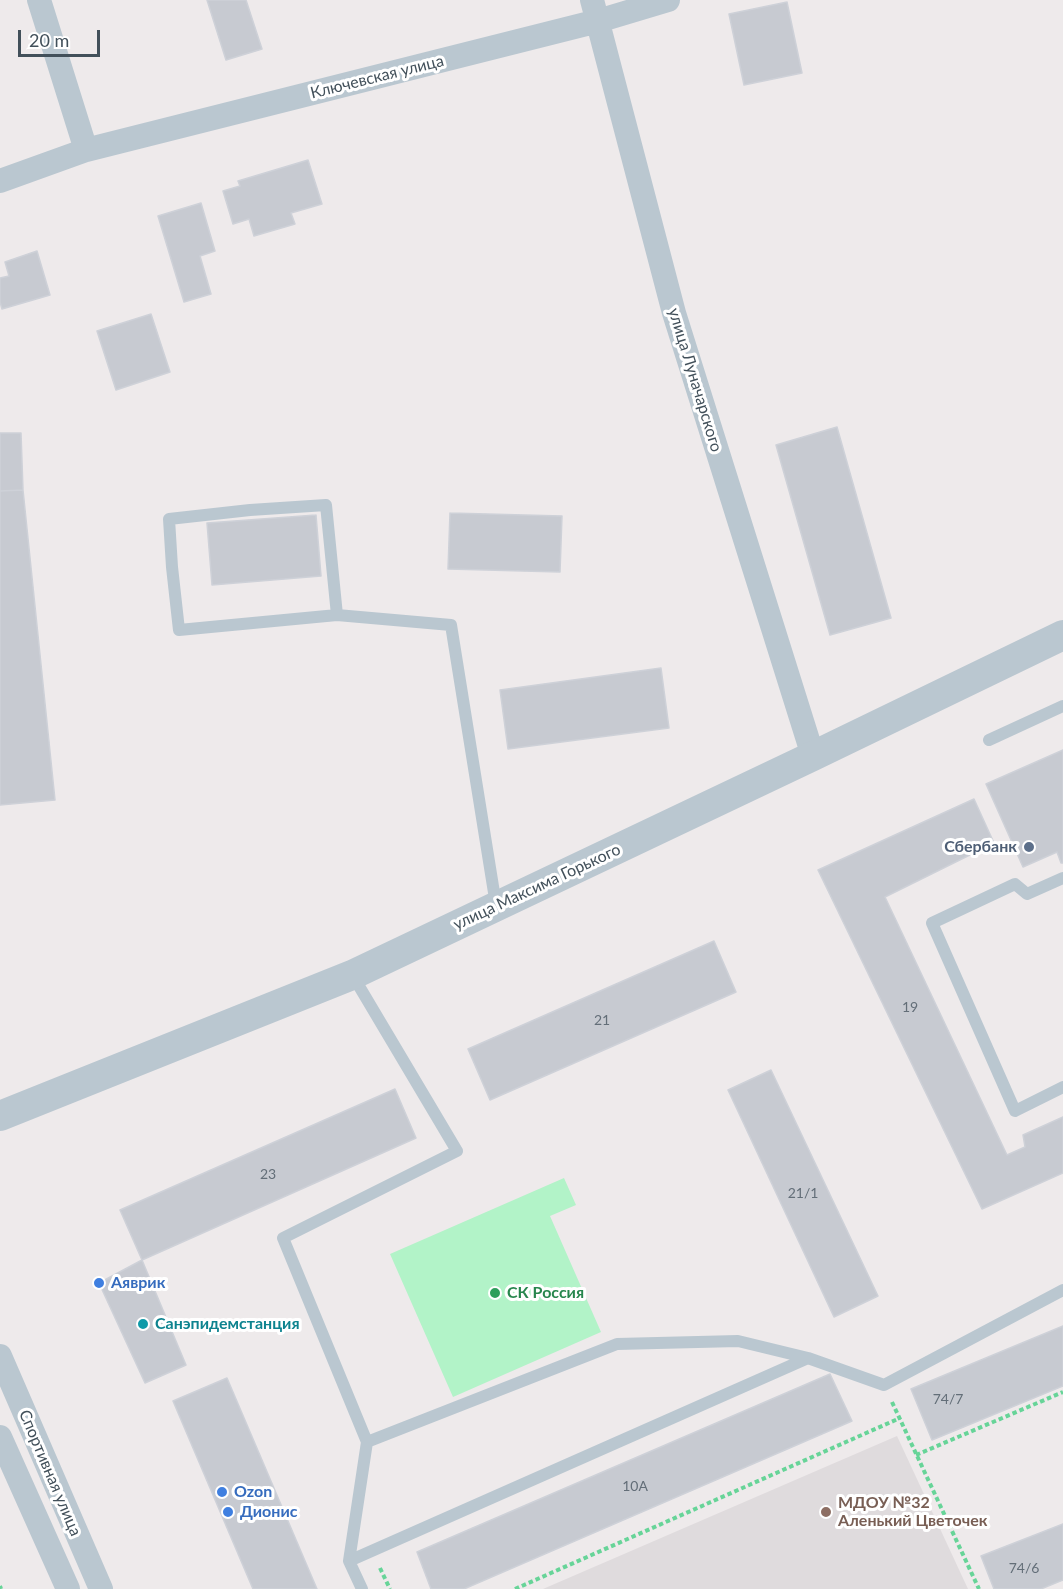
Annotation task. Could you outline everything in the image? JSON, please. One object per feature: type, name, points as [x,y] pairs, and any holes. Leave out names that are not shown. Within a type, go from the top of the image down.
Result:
[{"type":"street","points":[[39,0],[86,150]]},
{"type":"street","name":"Ключевская улица","points":[[0,182],[86,150],[595,10],[668,0]]},
{"type":"street","name":"улица Луначарского","points":[[595,10],[674,313],[813,756]]},
{"type":"street","name":"улица Максима Горького","points":[[0,1116],[352,975],[813,756],[1063,634]]},
{"type":"street","name":"Спортивная улица","points":[[0,1356],[101,1589]]},
{"type":"street","name":"Спортивная улица","points":[[0,1437],[68,1589]]},
{"type":"lane","points":[[337,615],[326,505],[168,519],[179,630],[337,615],[451,625],[496,906]]},
{"type":"lane","points":[[989,740],[1063,706]]},
{"type":"lane","points":[[1063,878],[1028,894],[1015,884],[932,923],[1015,1111],[1063,1087]]},
{"type":"lane","points":[[352,975],[457,1151],[283,1238],[367,1442],[349,1561],[362,1589]]},
{"type":"lane","points":[[367,1442],[617,1344],[738,1341],[808,1358],[884,1385],[1063,1290]]},
{"type":"lane","points":[[349,1561],[808,1358]]},
{"type":"path","points":[[884,1385],[979,1589]]},
{"type":"path","points":[[916,1455],[1063,1392]]},
{"type":"path","points":[[515,1589],[900,1418]]},
{"type":"shaded area","name":"МДОУ №32 Аленький Цветочек","points":[[897,1436],[968,1589],[543,1589]]},
{"type":"green space","name":"СК Россия","points":[[564,1178],[576,1205],[550,1216],[601,1332],[453,1397],[390,1254]]},
{"type":"building","points":[[207,0],[246,0],[262,49],[226,60]]},
{"type":"building","points":[[787,2],[802,73],[744,85],[729,14]]},
{"type":"building","points":[[308,160],[322,204],[291,213],[295,224],[254,236],[249,219],[233,224],[223,191],[240,186],[238,181]]},
{"type":"building","points":[[201,203],[215,251],[200,256],[211,294],[184,302],[158,216]]},
{"type":"building","points":[[37,251],[50,295],[2,309],[0,278],[9,276],[5,262]]},
{"type":"building","points":[[151,314],[170,372],[116,390],[97,331]]},
{"type":"building","points":[[837,427],[891,618],[830,635],[776,445]]},
{"type":"building","points":[[0,433],[21,433],[23,490],[0,491]]},
{"type":"building","points":[[23,490],[55,800],[0,805],[0,491]]},
{"type":"building","points":[[450,513],[562,516],[560,572],[448,569]]},
{"type":"building","points":[[316,515],[321,576],[212,585],[207,523]]},
{"type":"building","points":[[661,668],[669,728],[508,749],[500,690]]},
{"type":"building","points":[[1063,750],[1063,863],[1057,852],[1023,867],[986,784]]},
{"type":"building","points":[[974,799],[994,843],[885,897],[1007,1155],[1025,1147],[1023,1135],[1063,1117],[1063,1173],[982,1209],[818,870]]},
{"type":"building","points":[[714,941],[736,992],[490,1100],[468,1049]]},
{"type":"building","points":[[771,1070],[878,1296],[834,1317],[728,1090]]},
{"type":"building","points":[[395,1089],[416,1138],[142,1260],[120,1210]]},
{"type":"building","name":"Санэпидемстанция","points":[[142,1260],[186,1365],[145,1383],[99,1283]]},
{"type":"building","points":[[1063,1326],[1063,1386],[932,1440],[911,1389]]},
{"type":"building","points":[[830,1374],[852,1421],[464,1589],[431,1589],[417,1552]]},
{"type":"building","points":[[227,1378],[317,1589],[253,1589],[173,1401]]},
{"type":"building","points":[[1063,1524],[1063,1580],[1041,1589],[994,1589],[981,1556]]},
{"type":"place","name":"Сбербанк","points":[[1029,847]]},
{"type":"place","name":"Аяврик","points":[[99,1283]]},
{"type":"place","name":"СК Россия","points":[[495,1293]]},
{"type":"place","name":"Санэпидемстанция","points":[[143,1324]]},
{"type":"place","name":"Ozon","points":[[222,1492]]},
{"type":"place","name":"Дионис","points":[[228,1512]]},
{"type":"place","name":"МДОУ №32 Аленький Цветочек","points":[[826,1512]]}]
